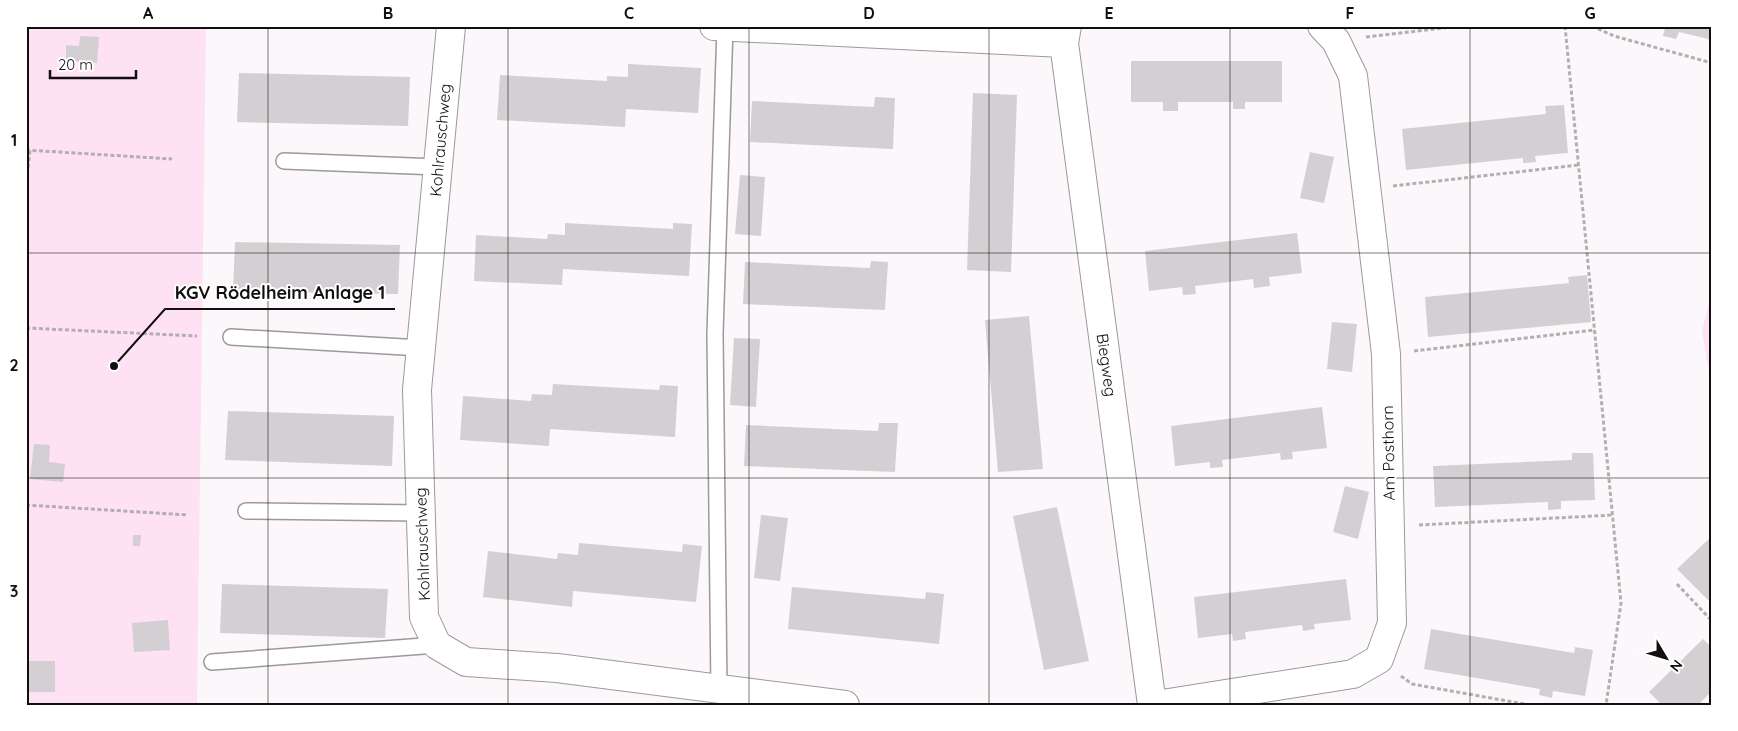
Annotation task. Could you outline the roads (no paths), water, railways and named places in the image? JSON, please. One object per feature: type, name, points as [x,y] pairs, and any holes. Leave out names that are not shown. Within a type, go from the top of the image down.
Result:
[{"type":"street","name":"Kohlrauschweg","points":[[437,645],[424,617],[417,390],[451,26]]},
{"type":"street","points":[[719,27],[1066,35]]},
{"type":"street","name":"Am Posthorn","points":[[1156,705],[1354,674],[1379,659],[1392,623],[1386,354],[1353,76],[1329,34]]},
{"type":"street","name":"Biegweg","points":[[1066,35],[1152,705]]},
{"type":"street","points":[[437,645],[466,662],[557,668],[845,705]]},
{"type":"lane","points":[[719,27],[715,334],[719,690]]},
{"type":"lane","points":[[284,161],[438,168]]},
{"type":"lane","points":[[231,337],[421,348]]},
{"type":"lane","points":[[246,512],[421,513]]},
{"type":"lane","points":[[212,662],[437,645]]},
{"type":"place","name":"KGV Rödelheim Anlage 1","points":[[114,366]]}]
